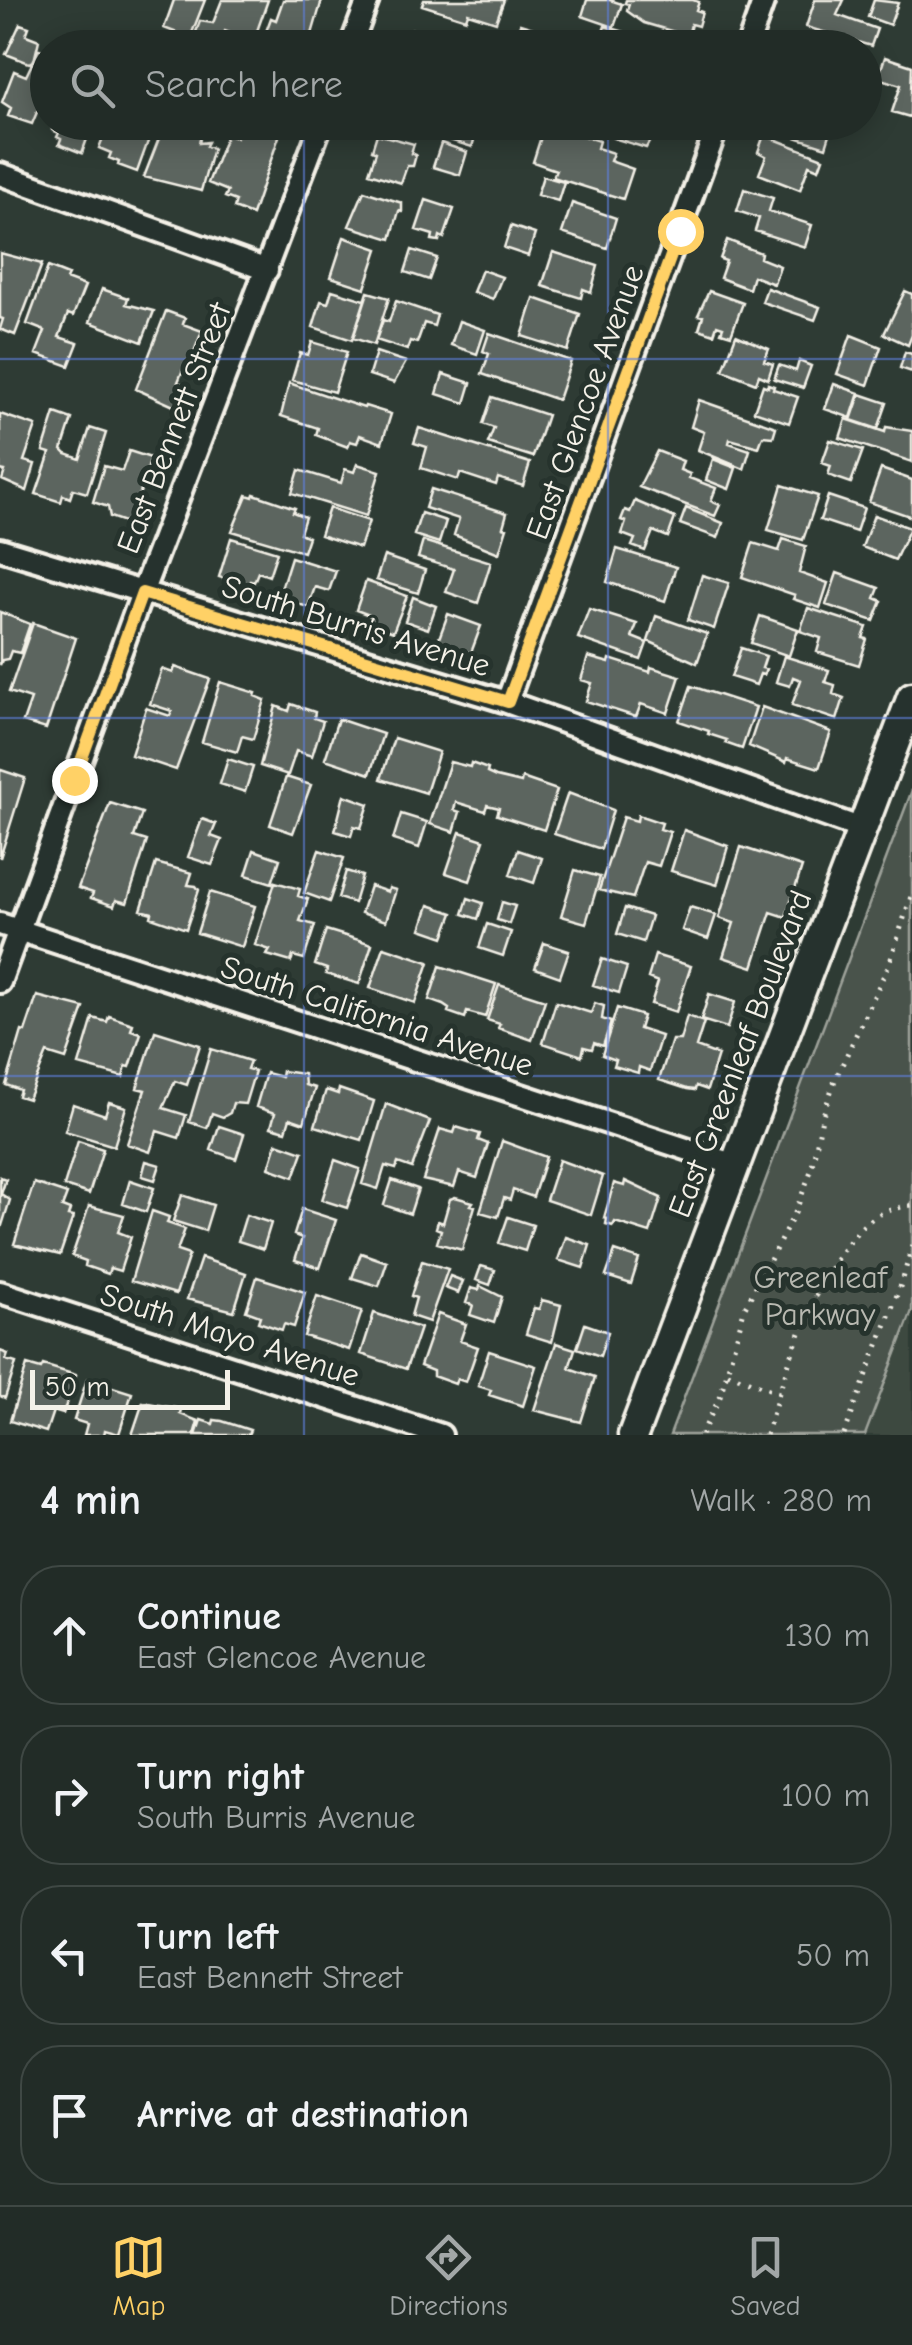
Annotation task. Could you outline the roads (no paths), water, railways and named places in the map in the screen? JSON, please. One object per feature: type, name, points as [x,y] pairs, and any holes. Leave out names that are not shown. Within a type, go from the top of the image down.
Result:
[{"type":"street","points":[[357,30],[368,0]]},
{"type":"street","points":[[753,30],[764,0]]},
{"type":"street","name":"East Bennett Street","points":[[0,982],[10,927],[315,140]]},
{"type":"street","name":"East Glencoe Avenue","points":[[508,702],[713,140]]},
{"type":"street","points":[[0,174],[267,270]]},
{"type":"street","name":"South Burris Avenue","points":[[0,549],[508,702],[862,830]]},
{"type":"street","name":"East Greenleaf Boulevard","points":[[633,1435],[912,697]]},
{"type":"street","name":"South California Avenue","points":[[10,927],[735,1165]]},
{"type":"street","name":"South Mayo Avenue","points":[[0,1292],[441,1435]]},
{"type":"park label","name":"Greenleaf Parkway","points":[[820,1296]]}]
